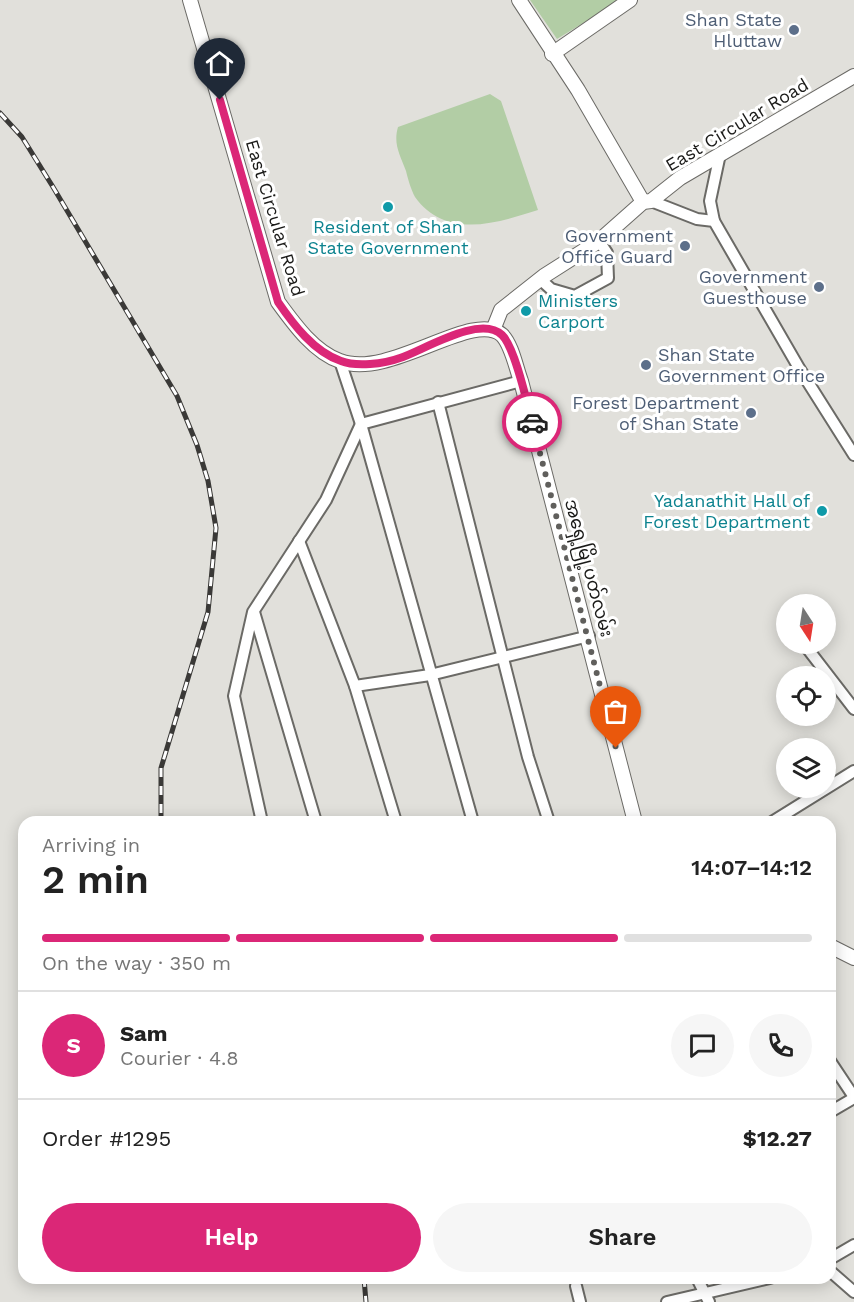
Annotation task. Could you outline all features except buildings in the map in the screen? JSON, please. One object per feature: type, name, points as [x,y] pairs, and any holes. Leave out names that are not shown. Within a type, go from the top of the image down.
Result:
[{"type":"street","name":"East Circular Road","points":[[190,0],[278,302],[294,325],[308,339],[340,361]]},
{"type":"street","points":[[519,0],[647,202],[697,219],[714,221]]},
{"type":"street","points":[[552,54],[630,0]]},
{"type":"street","name":"East Circular Road","points":[[493,330],[501,310],[540,279],[599,241],[680,178],[854,76]]},
{"type":"street","points":[[720,154],[710,201],[714,221],[799,368],[854,455]]},
{"type":"street","points":[[540,279],[551,290],[575,296],[608,278],[607,253],[599,241]]},
{"type":"street","points":[[471,816],[361,424],[340,361],[356,364],[397,359],[460,332],[480,328],[493,330]]},
{"type":"street","name":"အရှေ့မြို့ပတ်လမ်း","points":[[493,330],[506,340],[521,381],[589,636],[634,816]]},
{"type":"street","points":[[261,816],[234,696],[254,612],[326,500],[361,424],[521,381]]},
{"type":"street","points":[[438,402],[528,757],[547,816]]},
{"type":"street","points":[[299,541],[355,686],[394,816]]},
{"type":"street","points":[[254,612],[314,816]]},
{"type":"street","points":[[355,686],[430,675],[589,636]]},
{"type":"street","points":[[812,654],[854,709]]},
{"type":"street","points":[[782,816],[854,771]]},
{"type":"street","points":[[836,949],[854,958]]},
{"type":"street","points":[[836,1070],[854,1098],[836,1108]]},
{"type":"street","points":[[836,1256],[854,1245]]},
{"type":"street","points":[[836,1276],[854,1292]]},
{"type":"street","points":[[836,1280],[840,1280]]},
{"type":"street","points":[[667,1302],[707,1297],[750,1284]]},
{"type":"street","points":[[576,1287],[580,1302]]},
{"type":"green space","points":[[530,0],[621,0],[557,39]]},
{"type":"green space","points":[[490,94],[501,101],[538,210],[489,223],[457,223],[442,219],[428,210],[415,197],[398,149],[396,139],[398,127]]},
{"type":"railway","points":[[0,113],[22,137],[177,396],[197,445],[208,481],[216,528],[208,612],[161,768],[161,816]]},
{"type":"railway","points":[[364,1284],[366,1302]]},
{"type":"way so far","points":[[532,422],[589,636],[616,748]]},
{"type":"place","name":"Shan State Hluttaw","points":[[794,30]]},
{"type":"place","name":"Resident of Shan State Government","points":[[388,207]]},
{"type":"place","name":"Government Office Guard","points":[[685,246]]},
{"type":"place","name":"Government Guesthouse","points":[[819,287]]},
{"type":"place","name":"Ministers Carport","points":[[526,311]]},
{"type":"place","name":"Shan State Government Office","points":[[646,365]]},
{"type":"place","name":"Forest Department of Shan State","points":[[751,413]]},
{"type":"place","name":"Yadanathit Hall of Forest Department","points":[[822,511]]},
{"type":"route","points":[[220,100],[278,302],[294,325],[308,339],[340,361],[356,364],[397,359],[460,332],[480,328],[493,330],[506,340],[521,381],[532,422]]}]
